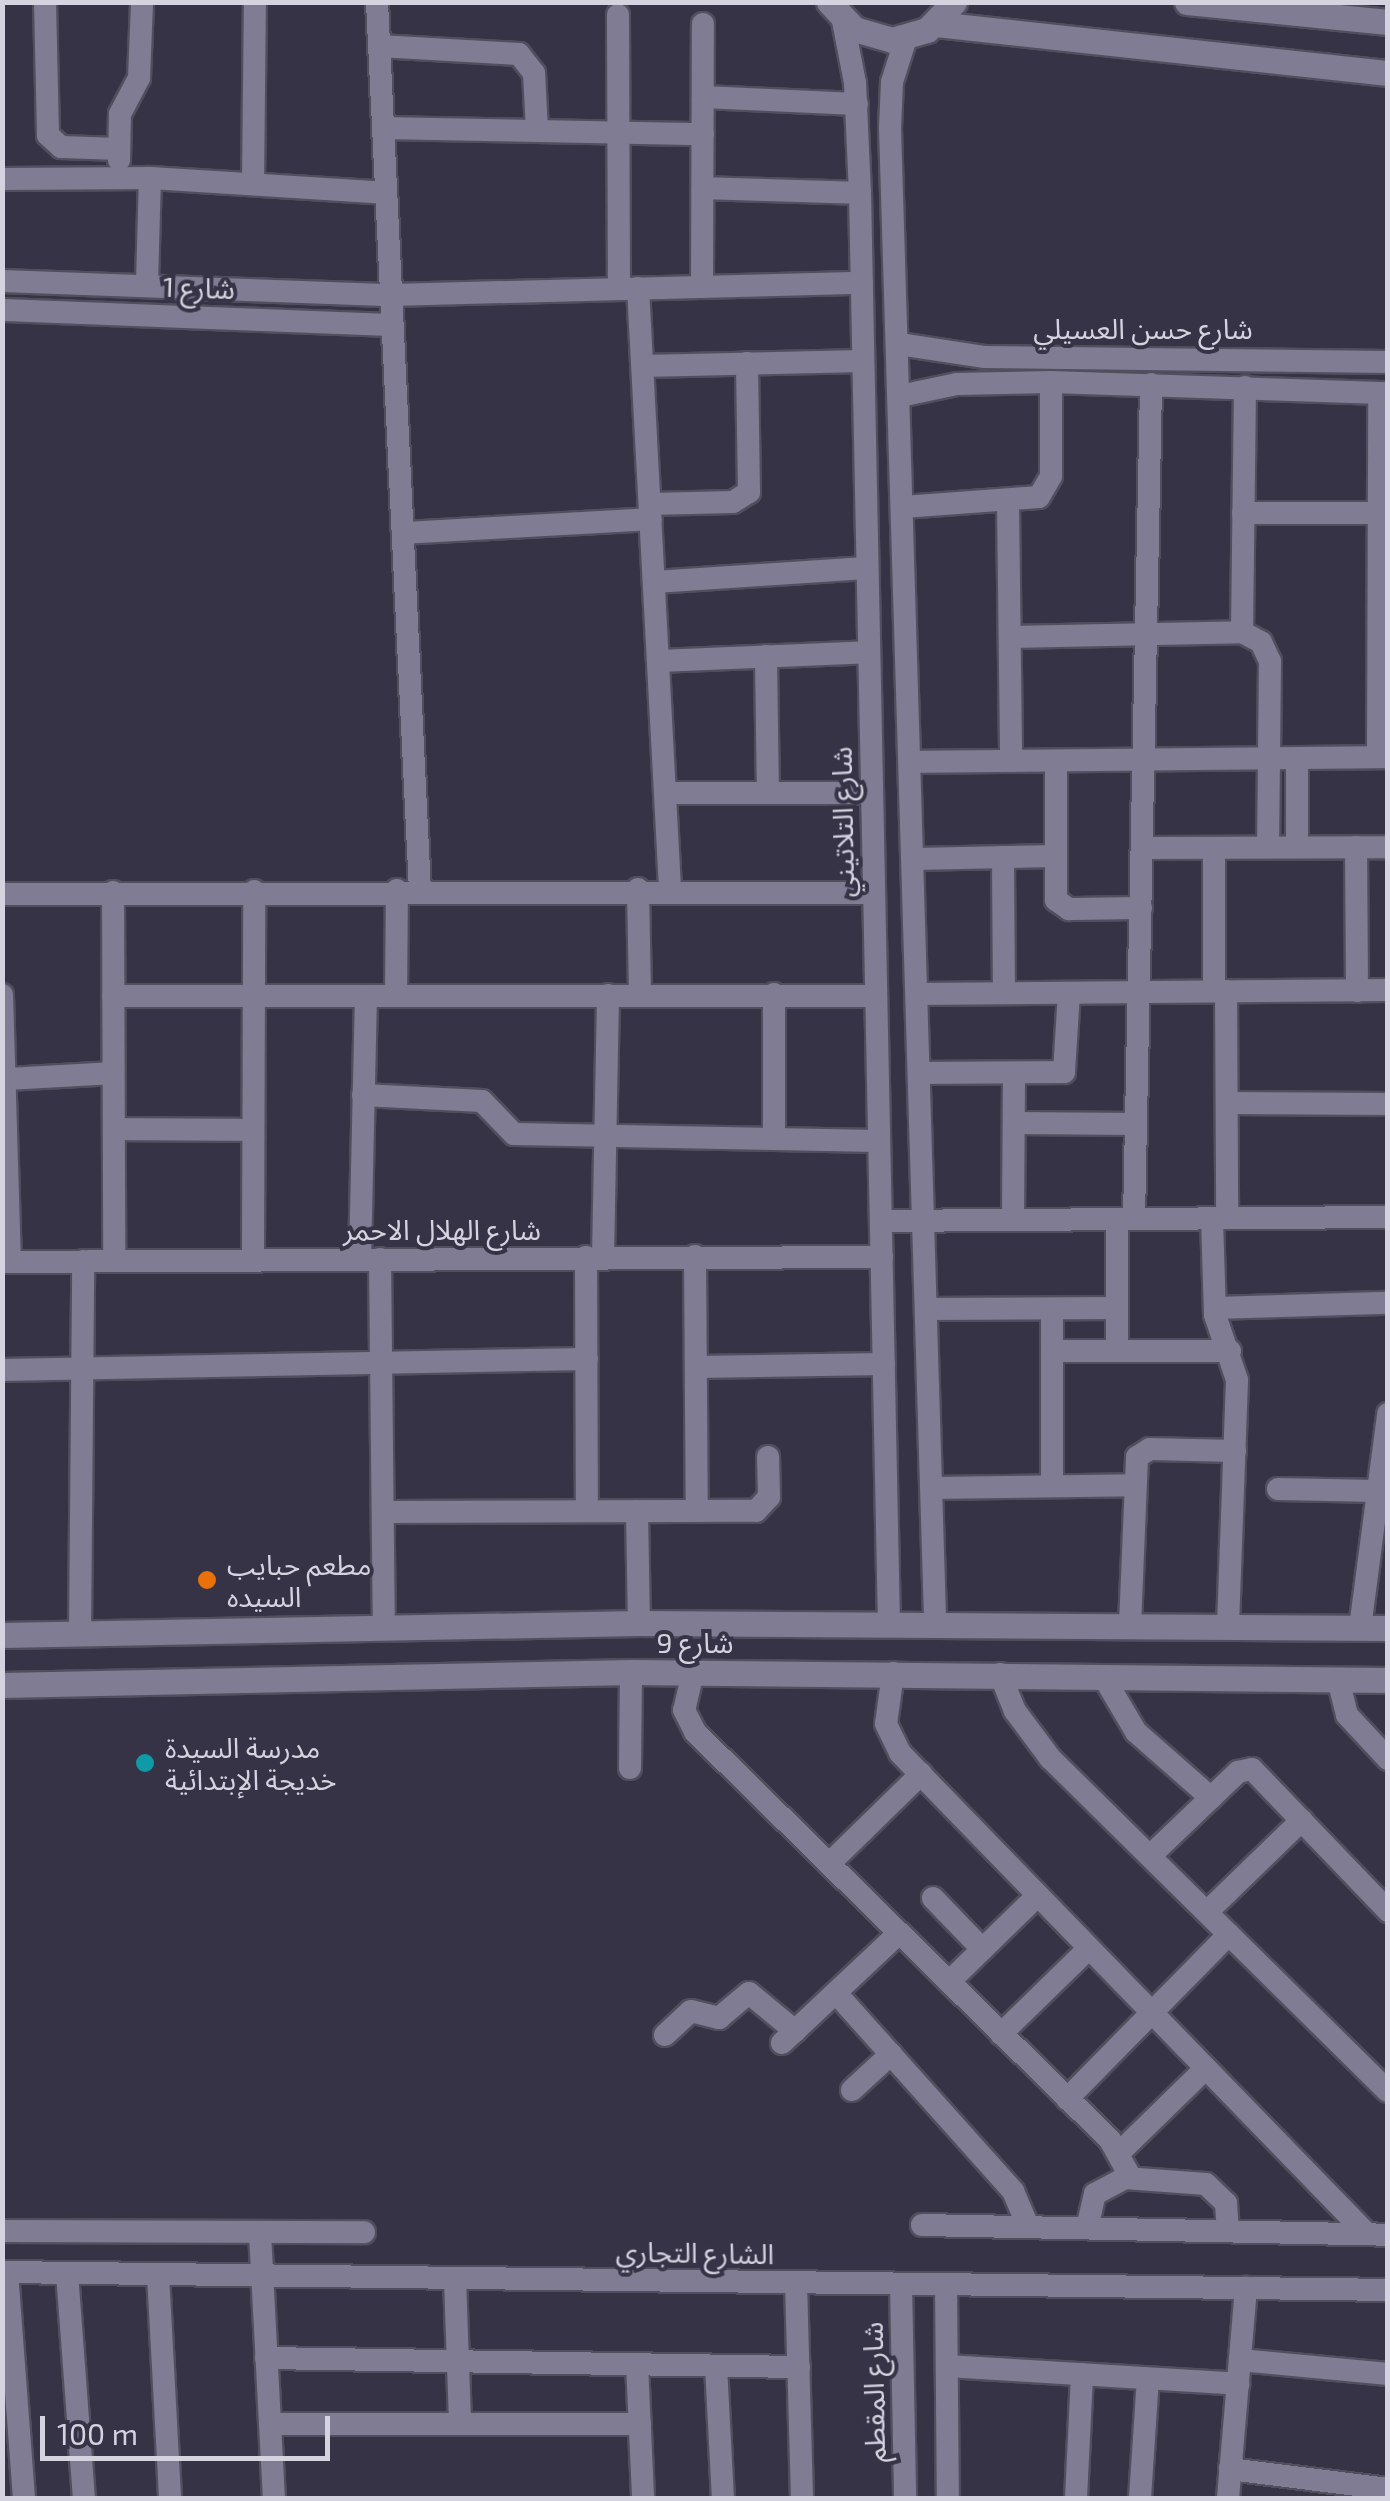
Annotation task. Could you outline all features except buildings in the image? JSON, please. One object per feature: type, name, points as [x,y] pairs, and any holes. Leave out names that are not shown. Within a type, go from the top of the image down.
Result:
[{"type":"main road","points":[[836,12],[866,35],[906,38],[936,24],[954,2]]},
{"type":"main road","points":[[1187,2],[1388,22]]},
{"type":"main road","points":[[936,24],[1388,73]]},
{"type":"main road","name":"شارع 9","points":[[3,1629],[80,1633],[639,1622],[1388,1628]]},
{"type":"main road","name":"شارع 9","points":[[2,1684],[631,1672],[1388,1680]]},
{"type":"street","points":[[44,2],[48,135],[60,147],[119,149]]},
{"type":"street","points":[[120,178],[120,114],[138,85],[142,2]]},
{"type":"street","points":[[252,184],[254,2]]},
{"type":"street","points":[[377,2],[402,533],[409,890],[396,996]]},
{"type":"street","name":"شارع التلاتيني","points":[[836,12],[857,104],[860,193],[889,1622]]},
{"type":"street","points":[[618,15],[619,133],[629,289],[643,366],[670,888]]},
{"type":"street","points":[[702,24],[702,287]]},
{"type":"street","points":[[906,38],[890,105],[936,1622]]},
{"type":"street","points":[[379,46],[519,54],[534,73],[536,131]]},
{"type":"street","points":[[703,97],[857,104]]},
{"type":"street","points":[[383,128],[703,134]]},
{"type":"street","points":[[146,282],[150,178]]},
{"type":"street","points":[[2,179],[150,178],[386,193]]},
{"type":"street","points":[[703,188],[860,193]]},
{"type":"street","name":"شارع 1","points":[[2,281],[146,282],[391,296],[862,283]]},
{"type":"street","name":"شارع 1","points":[[2,310],[392,325]]},
{"type":"street","name":"شارع حسن العسيلي","points":[[899,344],[936,352],[1388,362]]},
{"type":"street","points":[[936,352],[936,388]]},
{"type":"street","points":[[643,366],[863,360]]},
{"type":"street","points":[[402,533],[734,502],[749,492],[746,364]]},
{"type":"street","points":[[903,507],[1032,500],[1050,484],[1050,382]]},
{"type":"street","name":"شارع حسن العسيلي","points":[[900,396],[936,388],[1050,382],[1383,393]]},
{"type":"street","points":[[1117,1351],[1117,1308],[1136,1124],[1151,384]]},
{"type":"street","points":[[1242,632],[1245,386]]},
{"type":"street","points":[[911,762],[1383,757],[1383,393]]},
{"type":"street","points":[[1008,503],[1011,761]]},
{"type":"street","points":[[1243,513],[1383,514]]},
{"type":"street","points":[[654,582],[867,568]]},
{"type":"street","points":[[1010,637],[1242,632],[1261,642],[1270,661],[1268,848]]},
{"type":"street","points":[[658,662],[869,652]]},
{"type":"street","points":[[766,656],[768,792]]},
{"type":"street","points":[[1297,758],[1297,847]]},
{"type":"street","points":[[1056,761],[1055,895],[1064,908],[1140,908]]},
{"type":"street","points":[[665,793],[872,793]]},
{"type":"street","points":[[1142,848],[1388,846]]},
{"type":"street","points":[[1356,847],[1357,991]]},
{"type":"street","points":[[1214,848],[1227,1103],[1215,1308],[1237,1380],[1228,1626]]},
{"type":"street","points":[[914,858],[1055,856]]},
{"type":"street","points":[[1003,857],[1004,993]]},
{"type":"street","points":[[2,894],[670,888],[874,893]]},
{"type":"street","points":[[638,889],[640,994]]},
{"type":"street","points":[[253,1260],[254,890]]},
{"type":"street","points":[[113,892],[114,1261]]},
{"type":"street","points":[[917,994],[1388,990]]},
{"type":"street","points":[[920,1073],[1066,1071],[1069,993]]},
{"type":"street","points":[[2,994],[6,1262]]},
{"type":"street","points":[[774,994],[774,1138]]},
{"type":"street","points":[[587,1511],[587,1360],[606,1135],[608,995]]},
{"type":"street","points":[[113,996],[876,996]]},
{"type":"street","points":[[366,996],[364,1095],[370,1259],[381,1363],[384,1626]]},
{"type":"street","points":[[5,1069],[114,1073]]},
{"type":"street","points":[[1013,1220],[1014,1073]]},
{"type":"street","points":[[364,1095],[482,1101],[514,1134],[879,1140]]},
{"type":"street","points":[[1227,1103],[1388,1104]]},
{"type":"street","points":[[1014,1123],[1136,1124]]},
{"type":"street","points":[[114,1129],[253,1130]]},
{"type":"street","points":[[880,1221],[1388,1218]]},
{"type":"street","points":[[694,1256],[697,1511]]},
{"type":"street","name":"شارع الهلال الاحمر","points":[[6,1262],[882,1256]]},
{"type":"street","points":[[80,1633],[83,1261]]},
{"type":"street","points":[[1215,1308],[1388,1304]]},
{"type":"street","points":[[926,1309],[1117,1308]]},
{"type":"street","points":[[1052,1309],[1052,1486]]},
{"type":"street","points":[[1052,1351],[1230,1350]]},
{"type":"street","points":[[2,1370],[587,1360]]},
{"type":"street","points":[[696,1368],[884,1364]]},
{"type":"street","points":[[1360,1628],[1388,1414]]},
{"type":"street","points":[[1130,1624],[1136,1461],[1145,1450],[1235,1450]]},
{"type":"street","points":[[383,1512],[637,1512],[765,1506],[768,1457]]},
{"type":"street","points":[[932,1488],[1135,1485]]},
{"type":"street","points":[[1278,1490],[1376,1491]]},
{"type":"street","points":[[637,1512],[639,1622]]},
{"type":"street","points":[[630,1768],[631,1672]]},
{"type":"street","points":[[694,1672],[684,1698],[688,1722],[1120,2152],[1131,2178]]},
{"type":"street","points":[[893,1674],[889,1734],[921,1774],[1206,2068],[1377,2235]]},
{"type":"street","points":[[1000,1674],[1037,1744],[1388,2091]]},
{"type":"street","points":[[1104,1676],[1136,1732],[1210,1798]]},
{"type":"street","points":[[1338,1679],[1347,1715],[1388,1759]]},
{"type":"street","points":[[1150,1856],[1238,1772],[1252,1769],[1388,1911]]},
{"type":"street","points":[[829,1864],[921,1774]]},
{"type":"street","points":[[1207,1912],[1302,1820]]},
{"type":"street","points":[[948,1982],[1038,1896]]},
{"type":"street","points":[[933,1898],[982,1950]]},
{"type":"street","points":[[665,2034],[690,2011],[715,2019],[749,1992],[788,2037],[899,1933]]},
{"type":"street","points":[[1067,2098],[1229,1934]]},
{"type":"street","points":[[1001,2034],[1089,1948]]},
{"type":"street","points":[[836,1992],[1019,2199],[1028,2227]]},
{"type":"street","points":[[852,2090],[891,2054]]},
{"type":"street","points":[[1120,2152],[1206,2068]]},
{"type":"street","points":[[1087,2228],[1100,2189],[1131,2178],[1212,2188],[1226,2204],[1228,2231]]},
{"type":"street","points":[[922,2224],[1377,2235]]},
{"type":"street","points":[[2,2232],[364,2232]]},
{"type":"street","points":[[260,2234],[274,2498]]},
{"type":"street","points":[[5,2272],[8,2357],[24,2498]]},
{"type":"street","name":"الشارع التجاري","points":[[5,2272],[1388,2290]]},
{"type":"street","points":[[67,2273],[84,2498]]},
{"type":"street","points":[[158,2275],[170,2498]]},
{"type":"street","points":[[455,2279],[460,2424]]},
{"type":"street","points":[[796,2283],[802,2498]]},
{"type":"street","name":"شارع المقطم","points":[[901,2284],[905,2498]]},
{"type":"street","points":[[946,2285],[948,2498]]},
{"type":"street","points":[[1228,2498],[1246,2288]]},
{"type":"street","points":[[266,2358],[799,2367]]},
{"type":"street","points":[[1240,2360],[1388,2374]]},
{"type":"street","points":[[637,2364],[643,2498]]},
{"type":"street","points":[[716,2366],[722,2498]]},
{"type":"street","points":[[947,2366],[1238,2384]]},
{"type":"street","points":[[1076,2498],[1082,2374]]},
{"type":"street","points":[[1140,2498],[1148,2379]]},
{"type":"street","points":[[270,2424],[640,2424]]},
{"type":"street","points":[[1230,2470],[1338,2491],[1388,2489]]},
{"type":"place","name":"مطعم حبايب السيده","points":[[207,1580]]},
{"type":"place","name":"مدرسة السيدة خديجة الإبتدائية","points":[[145,1763]]}]
